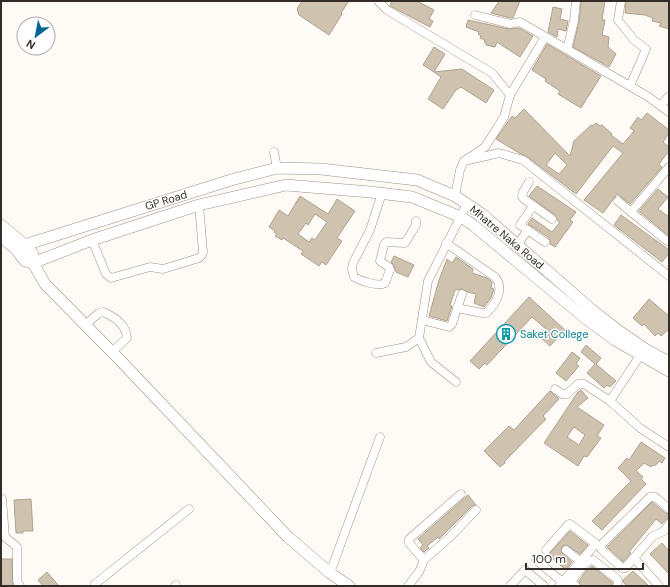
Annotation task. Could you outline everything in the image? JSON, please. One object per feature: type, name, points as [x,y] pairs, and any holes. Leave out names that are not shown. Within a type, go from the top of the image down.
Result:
[{"type":"street","points":[[378,1],[387,10],[492,73],[510,95]]},
{"type":"street","points":[[567,49],[574,21],[576,1]]},
{"type":"street","points":[[621,1],[618,20],[634,40],[646,49],[630,86]]},
{"type":"street","points":[[475,15],[510,24],[520,22],[630,86],[661,105],[669,112]]},
{"type":"street","points":[[455,196],[460,170],[464,161],[485,147],[504,118],[510,95],[545,37]]},
{"type":"street","points":[[661,105],[669,96]]},
{"type":"street","points":[[274,152],[277,168]]},
{"type":"street","points":[[464,161],[498,153],[523,160],[669,276]]},
{"type":"street","points":[[631,212],[669,167]]},
{"type":"street","name":"GP Road","points":[[20,246],[231,180],[277,168],[321,169]]},
{"type":"street","points":[[321,169],[321,187]]},
{"type":"street","name":"Mhatre Naka Road","points":[[321,169],[417,180],[455,196],[482,214],[517,245],[589,314]]},
{"type":"street","points":[[370,192],[372,174]]},
{"type":"street","points":[[529,182],[522,196],[533,206],[552,219]]},
{"type":"street","name":"GP Road","points":[[33,263],[92,240],[199,205],[286,185],[321,187]]},
{"type":"street","name":"Mhatre Naka Road","points":[[321,187],[412,197],[461,217],[589,314],[619,331],[643,352],[669,371]]},
{"type":"street","points":[[382,193],[370,230],[353,263],[353,275],[356,278],[380,285],[385,283],[390,270],[389,267],[380,261],[384,245],[386,242],[405,243],[416,225],[416,221]]},
{"type":"street","points":[[618,201],[667,242]]},
{"type":"street","points":[[456,382],[431,362],[419,338],[428,281],[467,204]]},
{"type":"street","points":[[92,240],[106,274],[111,278],[150,267],[163,269],[199,258],[203,252],[199,205]]},
{"type":"street","points":[[533,206],[520,224],[545,242]]},
{"type":"street","points":[[1,225],[20,246],[25,261],[33,263],[45,284],[112,352],[288,537],[334,580],[349,586]]},
{"type":"street","points":[[517,245],[528,230]]},
{"type":"street","points":[[1,237],[20,246]]},
{"type":"street","points":[[446,243],[495,277],[500,286],[498,297],[486,313],[457,308]]},
{"type":"street","points":[[422,320],[449,327],[462,294]]},
{"type":"street","points":[[86,325],[99,313],[103,312],[112,316],[124,327],[127,338],[112,352]]},
{"type":"street","points":[[376,353],[406,346],[419,338]]},
{"type":"street","points":[[610,401],[643,352]]},
{"type":"street","name":"Mhatre Naka Road","points":[[643,352],[669,362]]},
{"type":"street","points":[[555,389],[562,394],[567,394],[578,384],[584,384],[610,401],[640,428],[669,447]]},
{"type":"street","points":[[334,580],[380,437]]},
{"type":"street","points":[[424,560],[409,543],[409,539],[461,494]]},
{"type":"street","points":[[669,509],[655,497],[650,497],[602,544],[601,549],[623,569],[653,536],[664,531],[669,524]]},
{"type":"street","points":[[2,499],[5,538],[17,547],[17,580],[20,586]]},
{"type":"street","points":[[96,586],[95,584],[189,509]]},
{"type":"street","points":[[408,586],[420,572],[424,560],[451,536],[476,510]]},
{"type":"street","points":[[536,560],[562,585],[595,543],[569,524],[546,550]]},
{"type":"street","points":[[566,550],[581,562]]},
{"type":"street","points":[[634,558],[659,586]]},
{"type":"street","points":[[576,586],[572,584],[572,581],[591,559],[616,578],[618,581],[617,586]]},
{"type":"street","points":[[510,586],[525,570],[544,586]]},
{"type":"building","points":[[302,1],[349,1],[329,35],[299,15],[297,9]]},
{"type":"building","points":[[392,1],[417,1],[434,10],[429,19],[433,21],[430,27],[390,6]]},
{"type":"building","points":[[499,1],[520,1],[513,18],[491,13]]},
{"type":"building","points":[[581,1],[605,1],[602,20],[605,20],[602,35],[609,37],[608,47],[616,54],[609,67],[573,47],[579,22]]},
{"type":"building","points":[[626,1],[669,1],[669,29],[659,26],[661,23],[652,21],[653,18],[645,15],[625,13]]},
{"type":"building","points":[[553,7],[562,9],[560,19],[568,21],[566,31],[558,29],[557,37],[548,32]]},
{"type":"building","points":[[468,20],[509,29],[519,28],[533,36],[520,57],[497,42],[495,47],[486,45],[484,42],[485,40],[480,38],[481,36],[478,34],[479,32],[466,27]]},
{"type":"building","points":[[547,44],[601,76],[581,108],[558,94],[560,91],[532,70]]},
{"type":"building","points":[[434,47],[445,54],[434,72],[423,65]]},
{"type":"building","points":[[462,69],[494,90],[486,103],[461,87],[456,90],[443,109],[428,99],[441,77],[434,72]]},
{"type":"building","points":[[524,109],[570,156],[574,141],[591,125],[593,126],[596,123],[600,126],[602,125],[612,134],[611,135],[623,144],[634,131],[630,128],[638,117],[641,120],[647,113],[669,130],[669,133],[663,142],[669,147],[669,151],[659,164],[662,167],[630,204],[617,194],[603,213],[584,200],[623,153],[613,146],[576,194],[526,156],[496,139],[512,116],[515,118]],"holes":[[[555,153],[567,165],[559,174],[546,165]]]},
{"type":"building","points":[[537,186],[576,212],[570,220],[573,222],[555,247],[550,244],[548,237],[528,224],[532,218],[552,232],[560,222],[557,220],[555,215],[529,196]]},
{"type":"building","points":[[658,189],[668,197],[658,209],[669,217],[669,236],[639,211]]},
{"type":"building","points":[[300,196],[328,214],[337,199],[355,211],[337,238],[342,241],[326,265],[322,262],[319,266],[301,254],[303,251],[283,238],[282,240],[275,236],[277,234],[274,232],[275,231],[269,227],[279,210],[288,216]],"holes":[[[315,214],[327,222],[315,240],[312,238],[309,242],[298,234],[306,223],[308,225]]]},
{"type":"building","points":[[621,215],[669,250],[669,253],[662,262],[614,225]]},
{"type":"building","points":[[394,256],[414,265],[408,277],[396,272],[394,265],[391,262]]},
{"type":"building","points":[[456,257],[473,269],[472,273],[487,278],[491,281],[491,288],[494,289],[491,298],[484,307],[474,303],[476,294],[467,292],[463,289],[455,290],[447,321],[429,316],[439,280],[447,259],[452,263]]},
{"type":"building","name":"Saket College","points":[[529,297],[565,330],[550,346],[540,337],[547,330],[532,317],[487,365],[485,363],[479,369],[470,361]]},
{"type":"building","points":[[649,299],[669,316],[669,329],[661,336],[658,333],[655,336],[644,324],[642,326],[633,318]]},
{"type":"building","points":[[586,345],[601,358],[596,364],[616,381],[610,387],[607,385],[604,388],[587,373],[595,364],[581,352]]},
{"type":"building","points":[[572,352],[580,358],[576,364],[579,366],[566,381],[556,373]]},
{"type":"building","points":[[581,390],[588,398],[577,407],[604,425],[597,436],[601,438],[587,457],[584,456],[578,466],[544,443],[578,392]],"holes":[[[574,427],[585,435],[579,445],[567,437]]]},
{"type":"building","points":[[550,391],[559,399],[543,416],[546,419],[500,467],[484,451],[509,426],[514,430]]},
{"type":"building","points":[[641,442],[665,458],[662,463],[659,461],[651,467],[644,463],[636,471],[643,477],[641,479],[646,484],[602,530],[592,521],[631,481],[618,468],[627,458],[629,460]]},
{"type":"building","points":[[468,495],[476,505],[472,506],[439,539],[438,537],[427,546],[429,548],[424,552],[420,548],[423,545],[418,539]]},
{"type":"building","points":[[31,499],[33,531],[16,533],[14,500]]},
{"type":"building","points":[[652,502],[665,513],[669,514],[669,519],[666,519],[662,524],[656,519],[629,552],[631,553],[623,562],[607,547]]},
{"type":"building","points":[[570,531],[588,545],[580,554],[567,545],[562,546],[561,552],[572,562],[566,570],[548,555]]},
{"type":"building","points":[[662,543],[669,551],[669,574],[650,554]]},
{"type":"building","points":[[1,559],[12,559],[13,586],[1,586]]},
{"type":"building","points":[[592,566],[612,582],[612,586],[581,586],[579,581],[586,571]]},
{"type":"building","points":[[633,571],[649,586],[627,586],[623,580]]},
{"type":"building","points":[[47,572],[59,586],[43,586],[38,580]]},
{"type":"place","name":"Saket College","points":[[506,334]]}]
